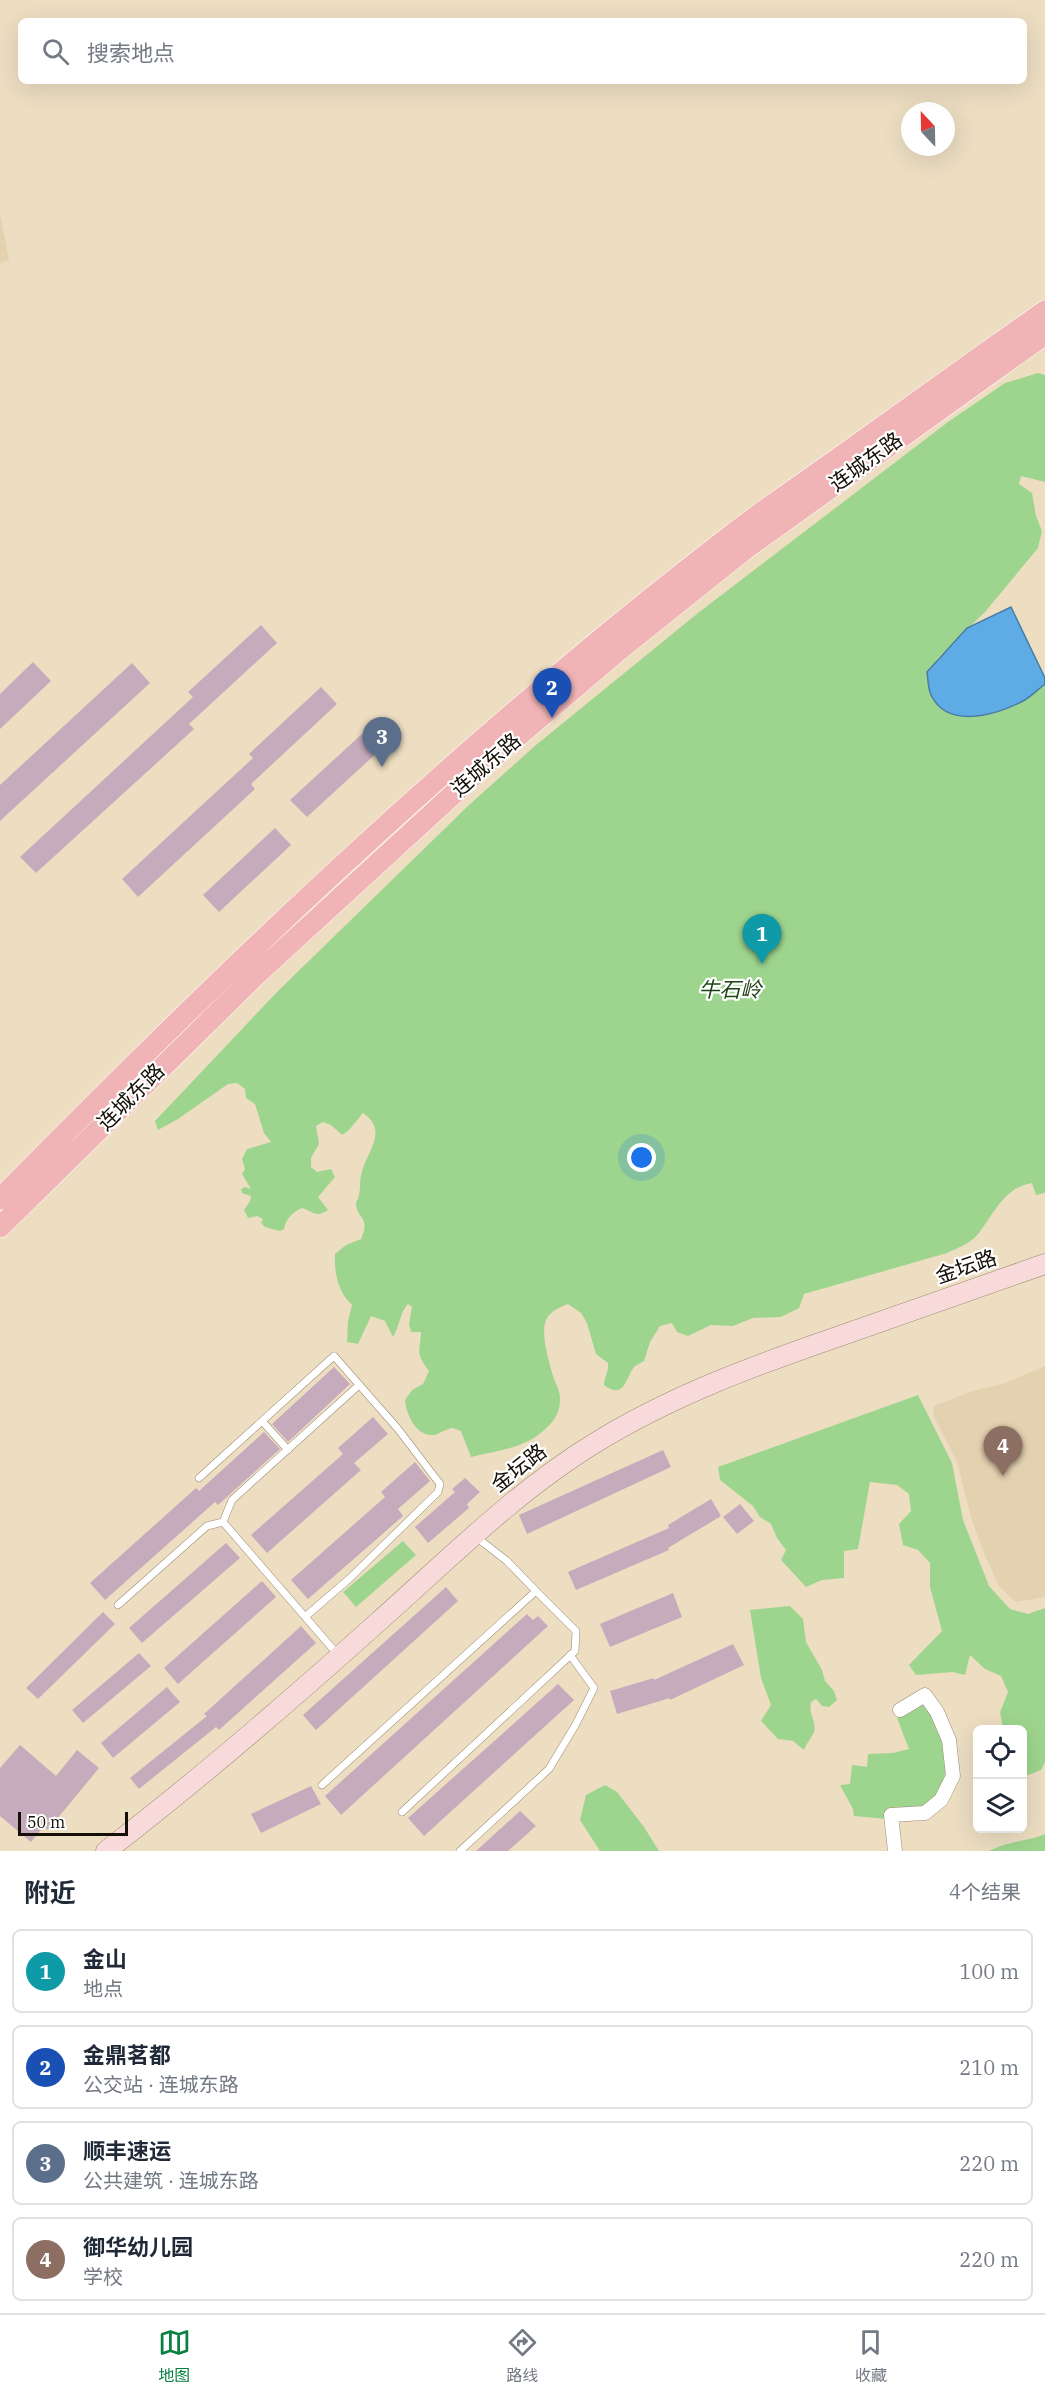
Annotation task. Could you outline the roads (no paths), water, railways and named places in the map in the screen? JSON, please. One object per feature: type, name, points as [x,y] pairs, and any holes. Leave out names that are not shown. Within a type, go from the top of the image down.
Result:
[{"type":"main road","name":"连城东路","points":[[0,1199],[143,1057],[354,856],[484,739],[590,649],[732,534],[1045,311]]},
{"type":"main road","name":"连城东路","points":[[0,1227],[257,974],[504,748],[619,650],[744,550],[1045,334]]},
{"type":"main road","name":"金坛路","points":[[106,1851],[340,1657],[475,1536],[559,1467],[611,1433],[662,1405],[729,1375],[1045,1264]]},
{"type":"street","points":[[895,1851],[891,1815],[925,1812],[941,1800],[953,1776],[950,1740],[937,1712],[925,1695],[900,1710]]},
{"type":"lane","points":[[199,1478],[334,1356],[398,1429],[440,1484],[438,1492],[349,1579],[306,1616]]},
{"type":"lane","points":[[223,1522],[232,1500],[359,1385]]},
{"type":"lane","points":[[262,1421],[288,1450]]},
{"type":"lane","points":[[223,1522],[340,1657]]},
{"type":"lane","points":[[118,1605],[207,1526],[223,1522]]},
{"type":"lane","points":[[402,1812],[575,1651],[576,1631],[507,1561],[475,1536]]},
{"type":"lane","points":[[322,1785],[536,1591]]},
{"type":"lane","points":[[460,1851],[549,1768],[576,1724],[594,1688],[570,1655]]},
{"type":"water","points":[[1011,607],[1045,678],[1045,684],[1026,699],[1000,711],[973,716],[949,713],[939,706],[931,695],[927,672],[967,628]]},
{"type":"place","name":"金鼎茗都","points":[[552,718]]},
{"type":"place","name":"顺丰速运","points":[[382,767]]},
{"type":"place","name":"金山","points":[[762,964]]},
{"type":"place","name":"御华幼儿园","points":[[1003,1476]]},
{"type":"park label","name":"牛石岭","points":[[730,990]]}]
